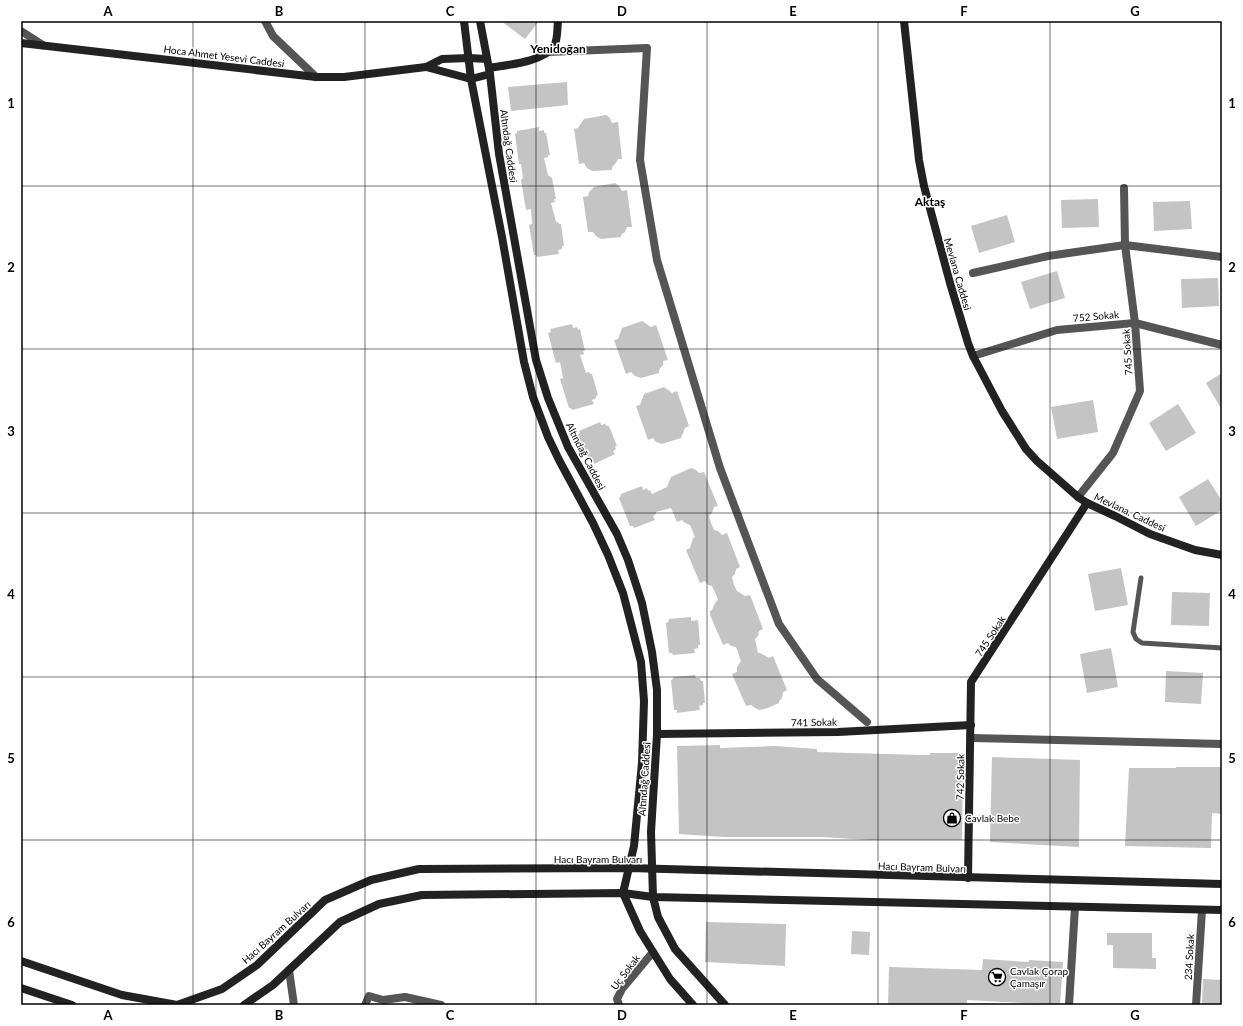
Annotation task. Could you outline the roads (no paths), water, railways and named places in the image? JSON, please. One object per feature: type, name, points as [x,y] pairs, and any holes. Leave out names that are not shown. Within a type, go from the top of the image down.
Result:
[{"type":"main road","name":"Altındağ Caddesi","points":[[464,21],[471,80],[502,237],[524,362],[532,392],[551,443],[608,555],[628,610],[641,662],[644,701],[642,763],[637,826],[632,856],[623,893]]},
{"type":"main road","name":"Altındağ Caddesi","points":[[480,21],[490,71],[499,154],[536,360],[542,382],[560,430],[616,534],[638,588],[648,631],[655,671],[657,734],[651,832],[653,897],[658,917],[675,949],[725,1005]]},
{"type":"main road","points":[[471,80],[490,71],[533,59],[548,52],[554,47],[556,42],[558,21]]},
{"type":"main road","name":"Mevlana Caddesi","points":[[904,21],[922,179],[952,290],[973,356],[1002,411],[1026,449],[1037,461],[1078,497]]},
{"type":"main road","name":"Hoca Ahmet Yesevi Caddesi","points":[[21,43],[316,77],[344,77],[426,67],[442,59],[487,59]]},
{"type":"main road","name":"Hoca Ahmet Yesevi Caddesi","points":[[426,67],[471,80]]},
{"type":"main road","name":"Mevlana. Caddesi","points":[[1078,497],[1087,503],[1150,534],[1195,550],[1222,555]]},
{"type":"main road","name":"745 Sokak","points":[[971,725],[972,682],[1087,503]]},
{"type":"main road","name":"741 Sokak","points":[[657,734],[838,732],[971,725]]},
{"type":"main road","name":"742 Sokak","points":[[968,878],[971,725]]},
{"type":"main road","name":"Hacı Bayram Bulvarı","points":[[21,961],[122,995],[177,1005],[222,989],[257,965],[325,900],[371,880],[420,869],[629,868],[652,870],[1222,884]]},
{"type":"main road","points":[[623,893],[640,931],[653,952],[670,979],[693,1005]]},
{"type":"main road","points":[[244,1005],[273,985],[340,922],[379,904],[422,895],[623,893],[653,897],[1222,910]]},
{"type":"main road","points":[[21,988],[54,1002],[72,1005]]},
{"type":"street","points":[[266,21],[273,36],[316,77]]},
{"type":"street","points":[[21,31],[43,45]]},
{"type":"street","points":[[548,52],[647,48],[640,160],[657,260],[720,468],[779,624],[817,679],[867,722]]},
{"type":"street","name":"745 Sokak","points":[[1078,497],[1112,453],[1140,391],[1135,323],[1125,245],[1124,188]]},
{"type":"street","points":[[973,273],[1048,256],[1125,245],[1222,257]]},
{"type":"street","name":"752 Sokak","points":[[973,356],[1057,330],[1135,323],[1222,344]]},
{"type":"street","points":[[971,738],[1222,744]]},
{"type":"street","points":[[1069,1005],[1075,907]]},
{"type":"street","name":"234 Sokak","points":[[1196,1005],[1202,910]]},
{"type":"street","name":"Uç Sokak","points":[[619,1005],[617,999],[622,989],[653,952]]},
{"type":"street","points":[[289,970],[294,1005]]},
{"type":"street","points":[[364,1005],[369,996],[383,1000],[405,997],[442,1005]]},
{"type":"lane","points":[[1141,578],[1133,632],[1136,639],[1142,643],[1222,648]]},
{"type":"place","name":"Cavlak Bebe","points":[[952,818]]},
{"type":"place","name":"Cavlak Çorap Çamaşır","points":[[997,977]]},
{"type":"district","name":"Yenidoğan","points":[[558,48]]},
{"type":"district","name":"Aktaş","points":[[930,201]]}]
